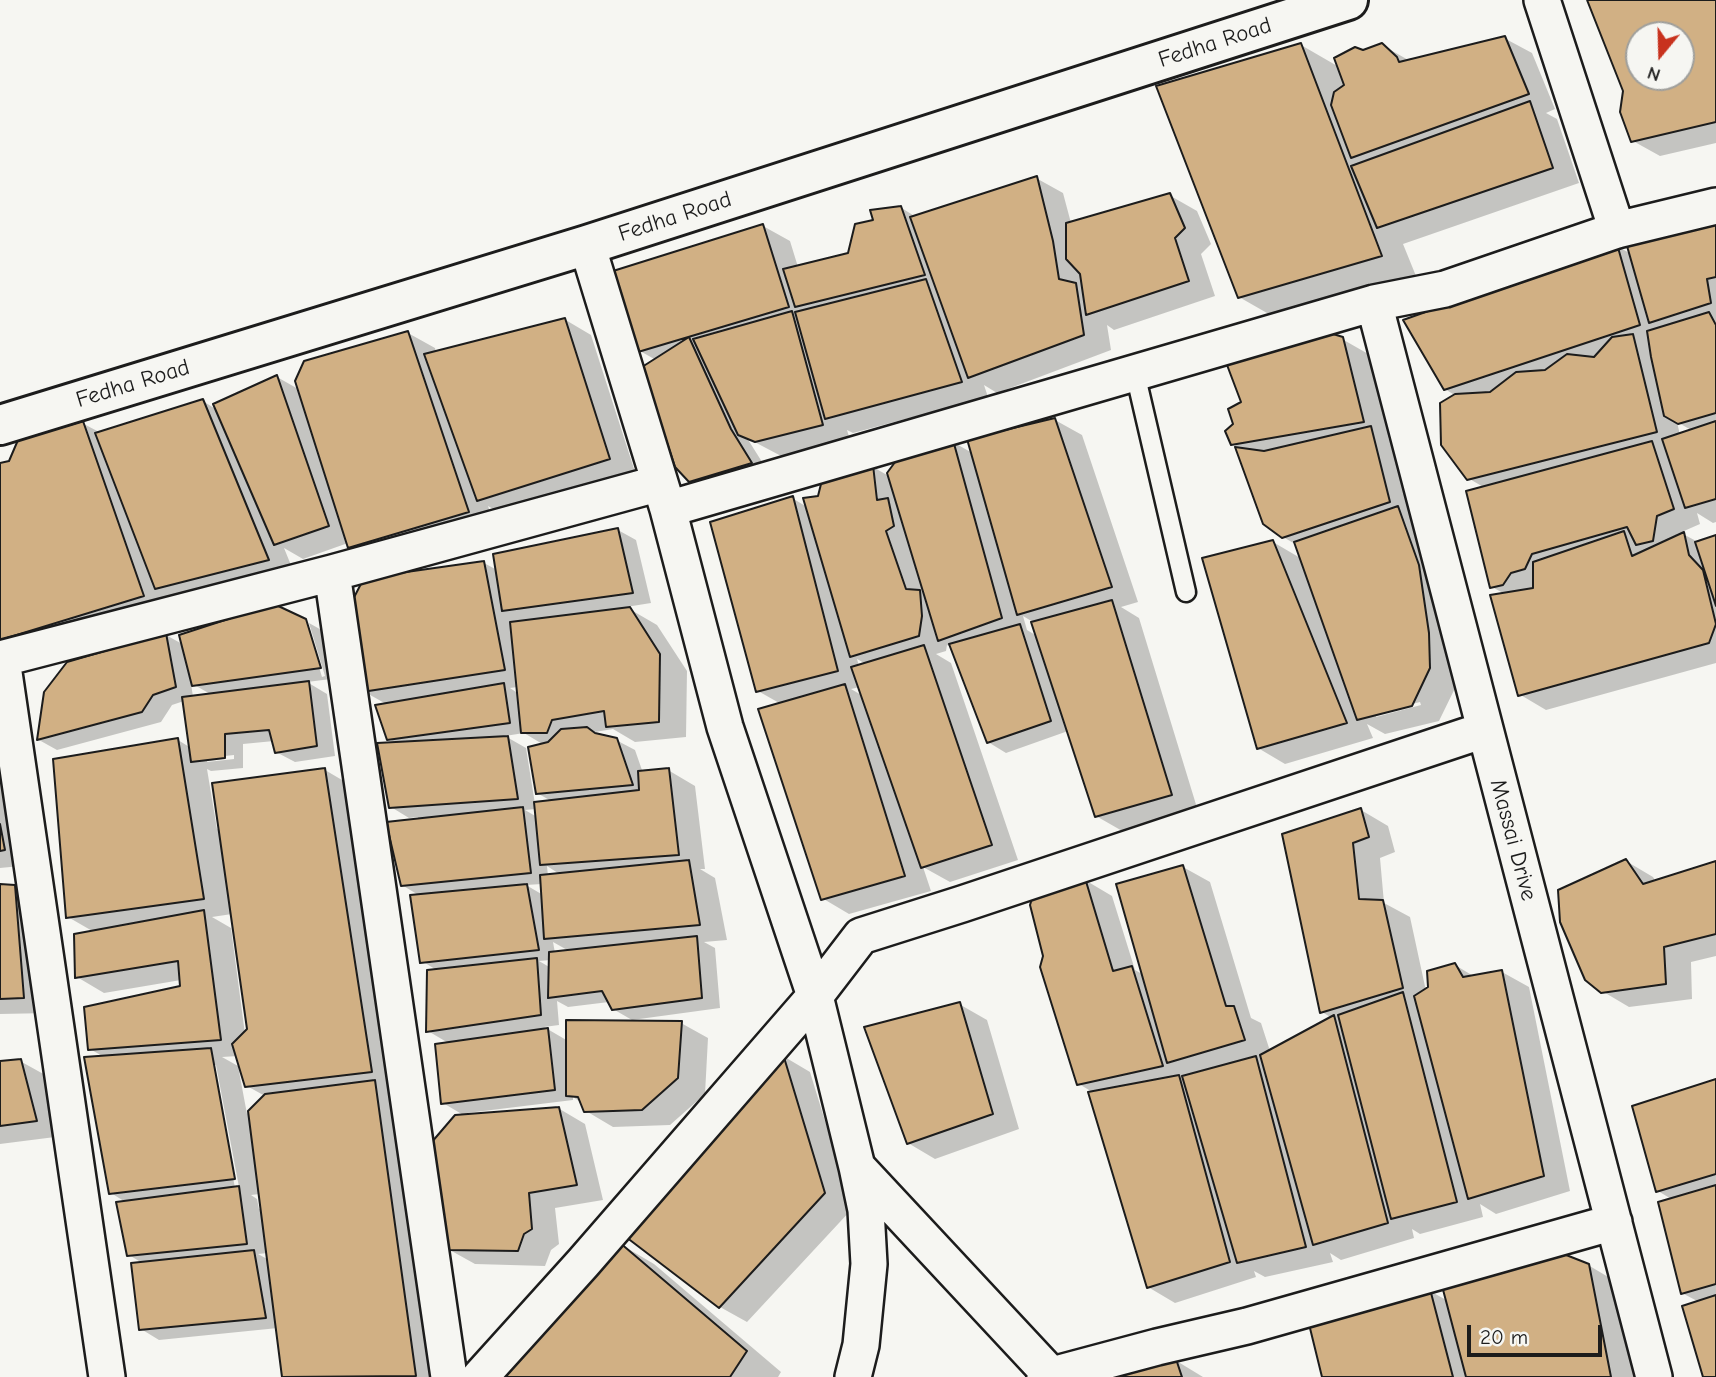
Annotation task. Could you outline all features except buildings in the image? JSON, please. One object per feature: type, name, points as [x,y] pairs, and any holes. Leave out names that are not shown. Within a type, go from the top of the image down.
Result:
[{"type":"street","name":"Fedha Road","points":[[0,425],[587,246],[1294,8],[1348,0]]},
{"type":"street","points":[[1542,0],[1617,230]]},
{"type":"street","points":[[107,1377],[1,659],[332,573],[664,496],[1135,373],[1374,303],[1445,289],[1617,230],[1716,206]]},
{"type":"street","points":[[587,246],[664,496],[725,727],[815,996],[857,1167],[866,1210],[869,1264],[861,1345],[853,1377]]},
{"type":"street","name":"Massai Drive","points":[[1374,303],[1654,1377]]},
{"type":"street","points":[[332,573],[449,1377]]},
{"type":"street","points":[[480,1377],[815,996],[861,936],[1484,730]]},
{"type":"street","points":[[857,1167],[1048,1376],[1247,1326],[1614,1222]]},
{"type":"lane","points":[[1135,373],[1186,592]]}]
